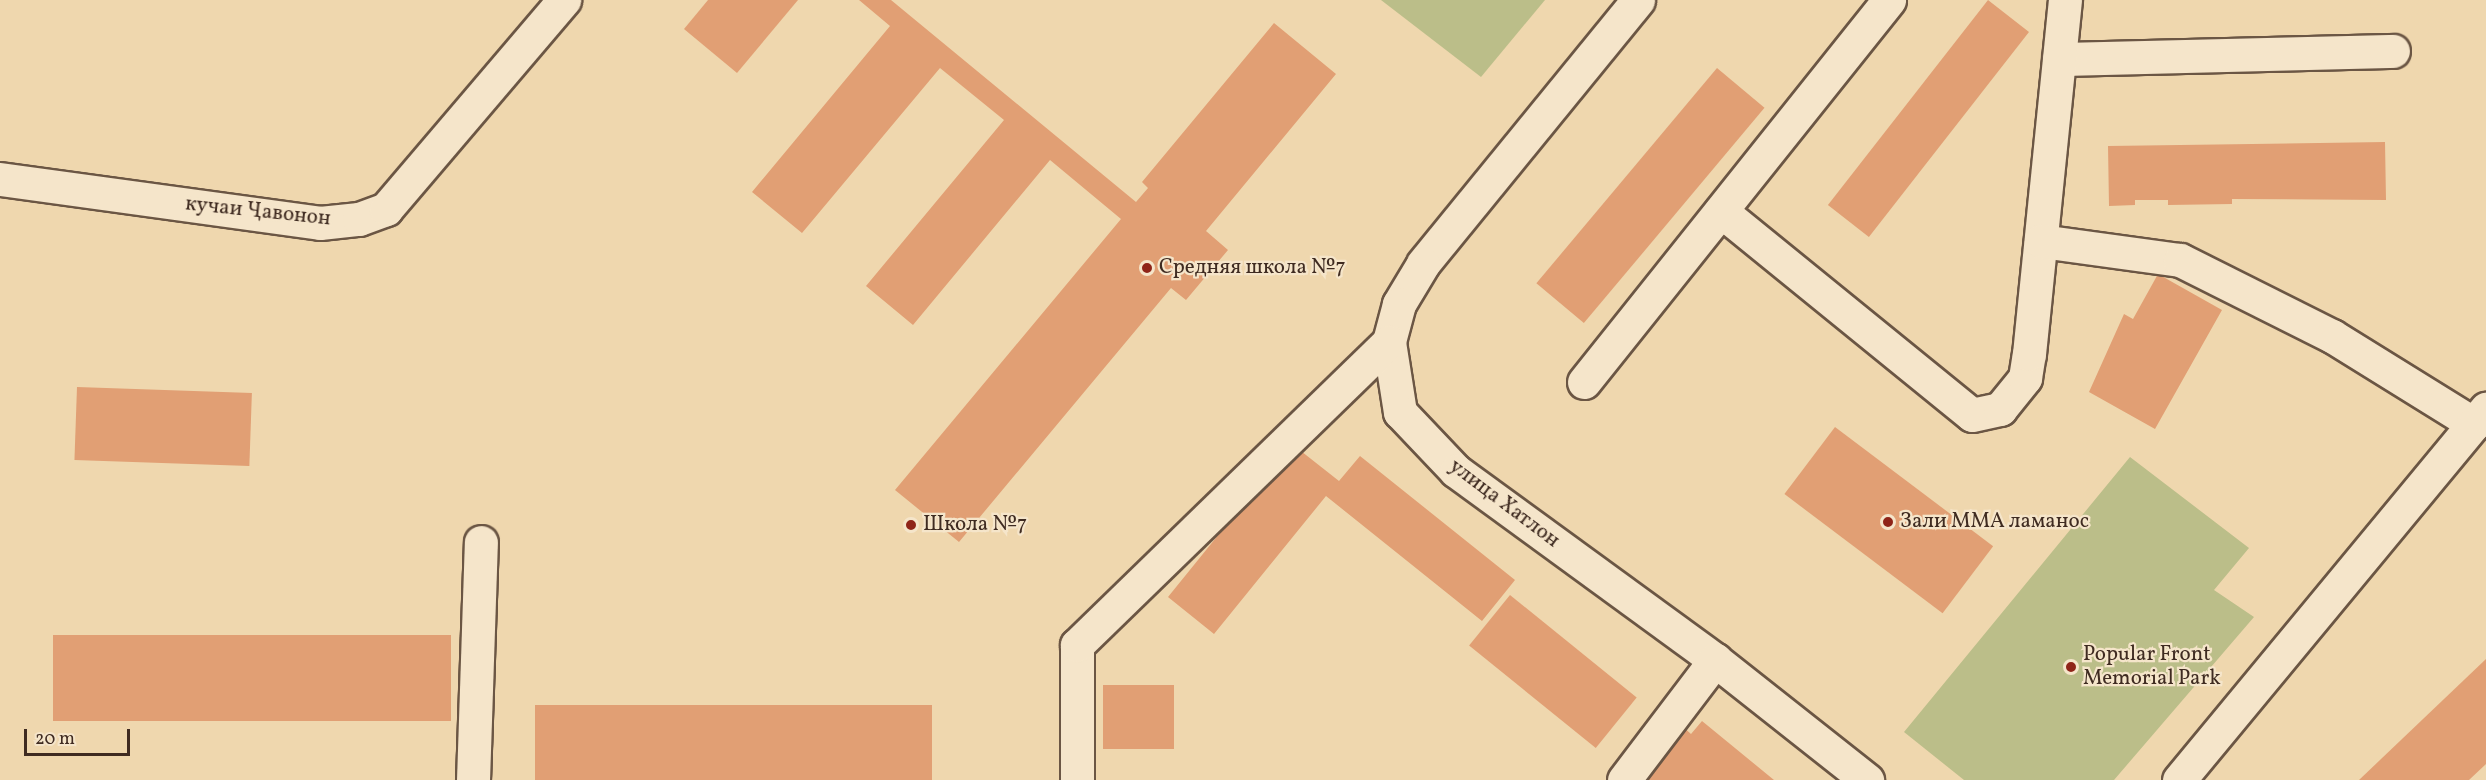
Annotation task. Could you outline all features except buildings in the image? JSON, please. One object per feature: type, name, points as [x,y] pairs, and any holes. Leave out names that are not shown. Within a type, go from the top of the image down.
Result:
[{"type":"street","name":"кучаи Ҷавонон","points":[[0,179],[320,223],[358,219],[386,209],[564,0]]},
{"type":"street","name":"улица Хатлон","points":[[1638,0],[1423,264],[1400,304],[1389,342],[1400,412],[1456,471],[1715,660],[1867,780]]},
{"type":"street","points":[[1584,382],[1889,0]]},
{"type":"street","points":[[1721,211],[1972,415],[2000,409],[2025,378],[2065,0]]},
{"type":"street","points":[[2059,59],[2393,51]]},
{"type":"street","points":[[2041,241],[2180,260],[2332,336],[2480,416],[2179,780]]},
{"type":"street","points":[[1077,780],[1077,645],[1389,342]]},
{"type":"street","points":[[473,780],[481,542]]},
{"type":"street","points":[[1624,780],[1715,660]]},
{"type":"green space","points":[[1381,0],[1545,0],[1481,77]]},
{"type":"green space","points":[[2130,457],[2249,548],[2214,590],[2254,617],[2114,780],[1964,780],[1904,732]]},
{"type":"place","name":"Средняя школа №7","points":[[1147,268]]},
{"type":"place","name":"Зали MMA ламанос","points":[[1888,522]]},
{"type":"place","name":"Школа №7","points":[[911,525]]},
{"type":"place","name":"Popular Front Memorial Park","points":[[2071,667]]}]
